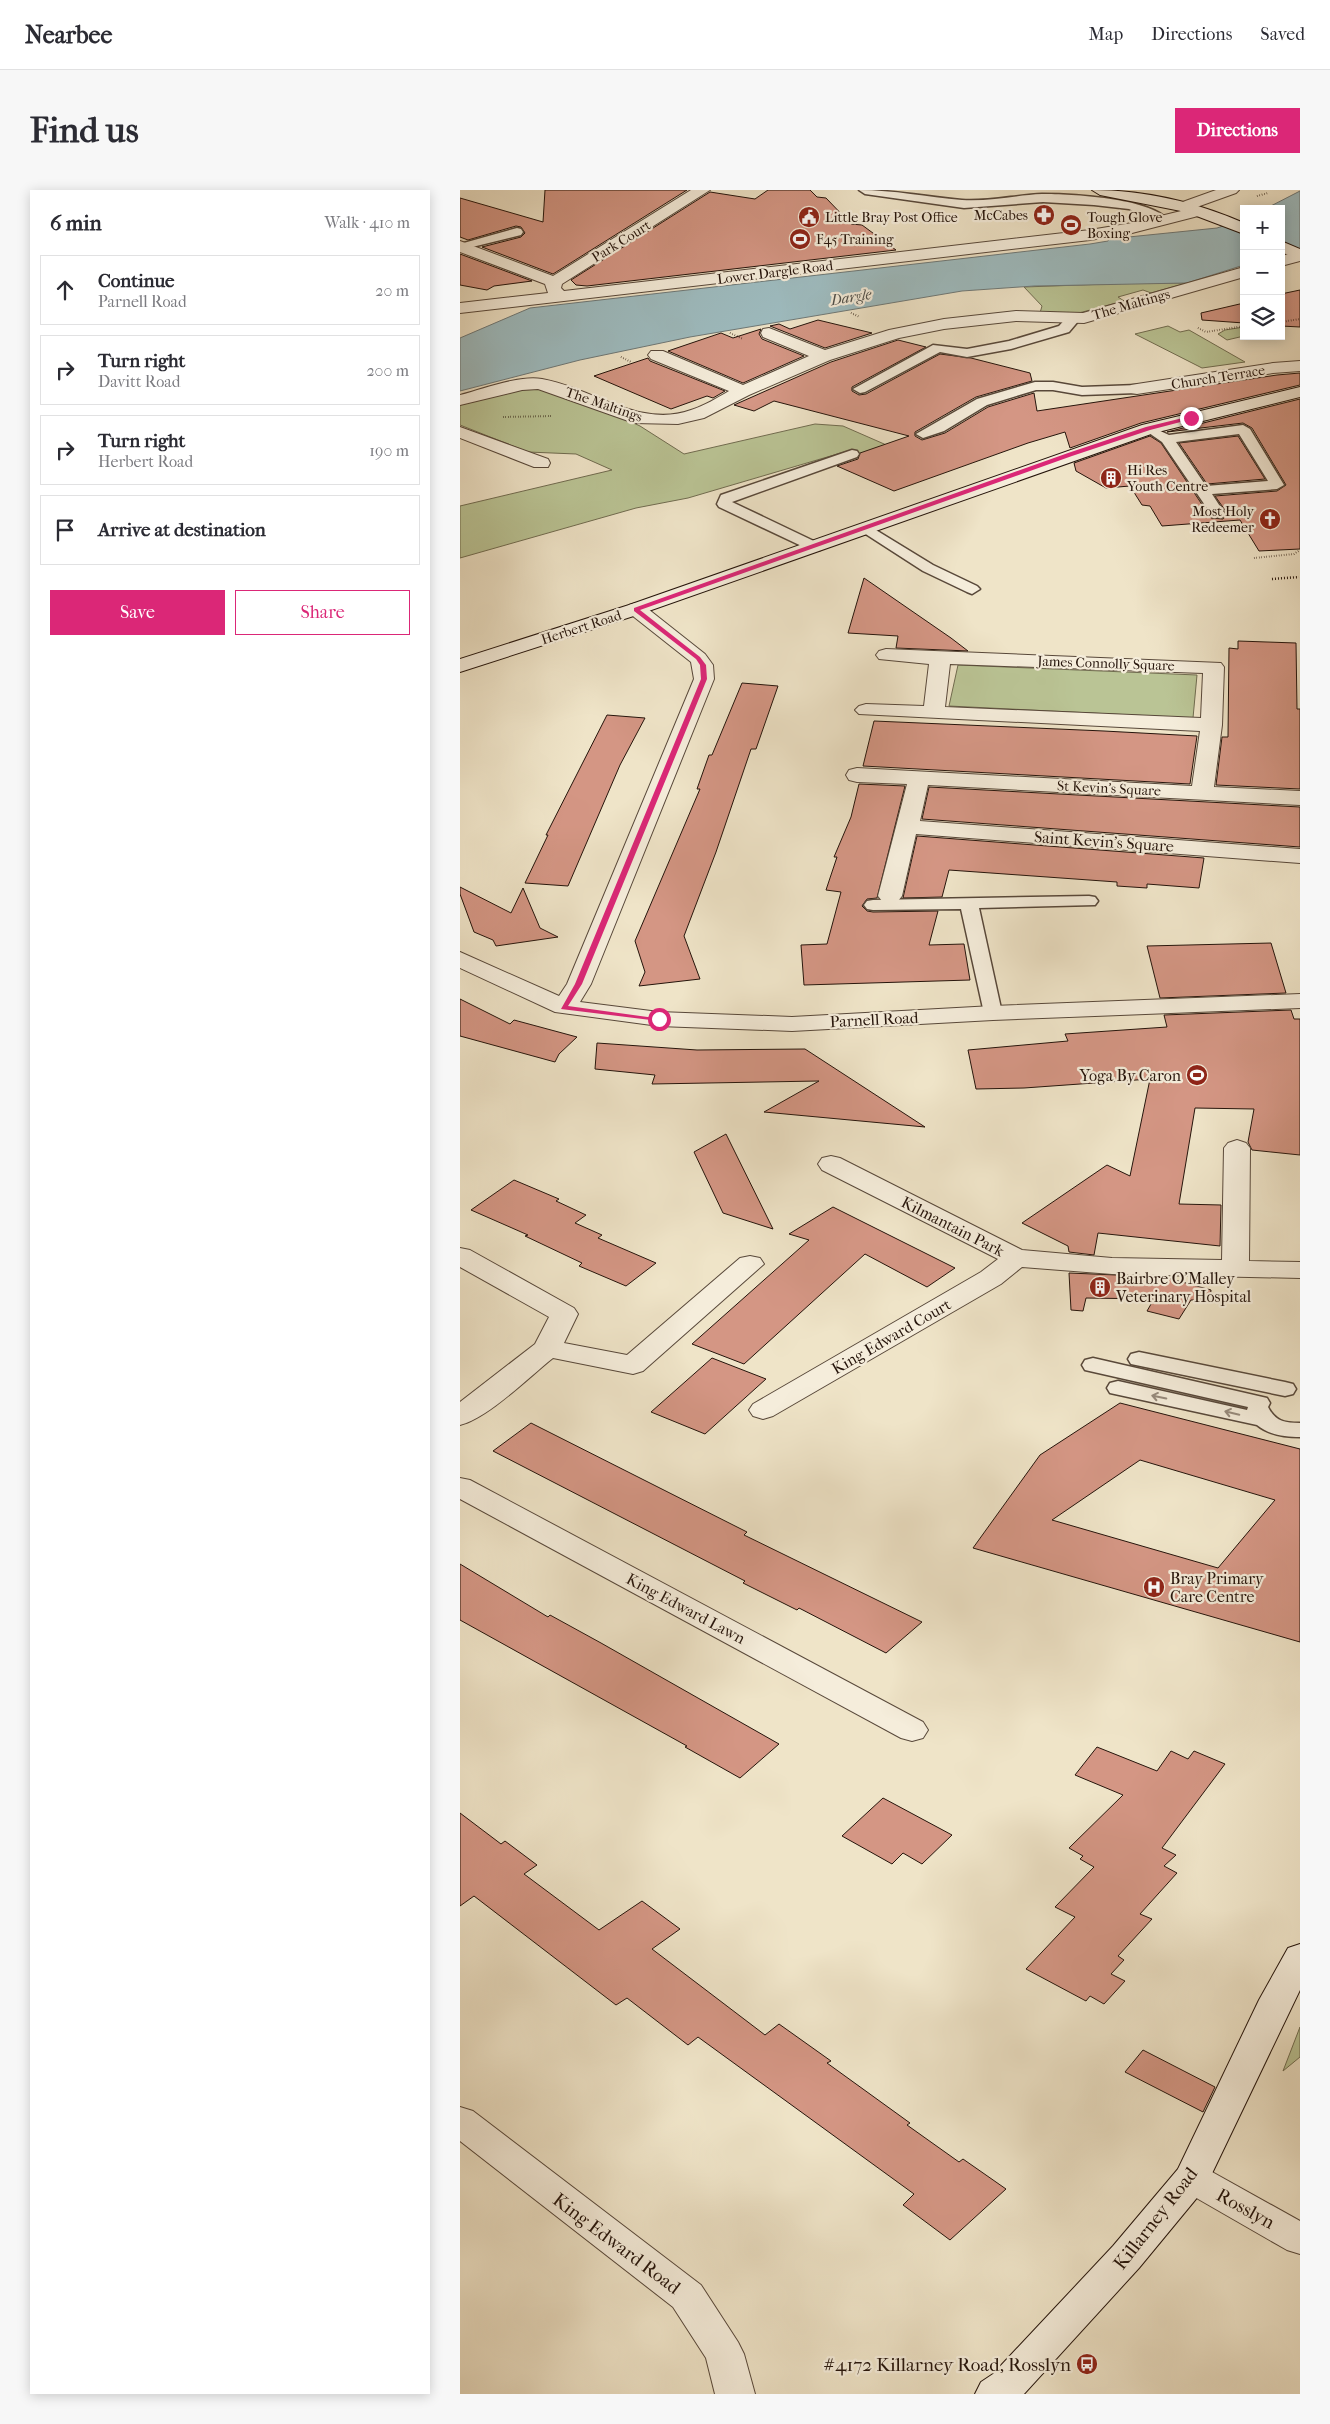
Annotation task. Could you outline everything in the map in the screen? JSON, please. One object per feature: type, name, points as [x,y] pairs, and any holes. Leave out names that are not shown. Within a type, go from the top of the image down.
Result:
[{"type":"street","name":"Park Court","points":[[557,290],[702,190]]},
{"type":"street","points":[[1100,190],[1146,198],[1228,222]]},
{"type":"street","name":"Lower Dargle Road","points":[[1090,235],[1162,220],[1189,210],[1231,190]]},
{"type":"street","name":"Lower Dargle Road","points":[[460,308],[557,290],[1228,222]]},
{"type":"street","points":[[461,247],[557,290]]},
{"type":"street","name":"The Maltings","points":[[460,400],[522,385],[540,384],[630,416],[664,420],[698,414],[744,391],[824,356],[874,339],[917,329],[1016,316],[1073,319],[1096,315],[1240,273]]},
{"type":"street","points":[[1002,297],[1016,316]]},
{"type":"street","points":[[896,317],[917,329]]},
{"type":"street","points":[[769,333],[824,356]]},
{"type":"street","points":[[657,355],[744,391]]},
{"type":"street","name":"Church Terrace","points":[[1137,389],[1273,368],[1300,366]]},
{"type":"street","name":"Herbert Road","points":[[460,666],[636,610],[1148,429],[1300,392]]},
{"type":"street","points":[[460,432],[541,463]]},
{"type":"street","points":[[564,1007],[579,984],[704,679],[703,665],[698,658],[636,610]]},
{"type":"street","name":"James Connolly Square","points":[[886,655],[1214,667],[1211,725],[1202,792]]},
{"type":"street","points":[[934,713],[940,658]]},
{"type":"street","points":[[866,710],[1211,725]]},
{"type":"street","name":"St Kevin's Square","points":[[857,775],[1300,798]]},
{"type":"street","points":[[882,900],[908,827],[919,778]]},
{"type":"street","name":"Saint Kevin's Square","points":[[908,827],[1300,856]]},
{"type":"street","name":"Parnell Road","points":[[460,959],[564,1007],[659,1019],[792,1024],[993,1012],[1300,1001]]},
{"type":"street","points":[[1235,1269],[1237,1148]]},
{"type":"street","name":"Kilmantain Park","points":[[831,1164],[1016,1258],[1112,1266],[1300,1270]]},
{"type":"street","points":[[460,1256],[564,1314],[547,1348],[499,1388],[460,1416]]},
{"type":"street","name":"King Edward Court","points":[[763,1410],[991,1278],[1016,1258]]},
{"type":"street","points":[[547,1348],[633,1365],[750,1264]]},
{"type":"street","name":"King Edward Lawn","points":[[460,1487],[912,1730]]},
{"type":"street","name":"Killarney Road","points":[[995,2394],[1007,2386],[1126,2258],[1192,2178],[1277,2000],[1300,1957]]},
{"type":"street","name":"King Edward Road","points":[[460,2121],[591,2224],[687,2296],[724,2354],[736,2394]]},
{"type":"street","name":"Rosslyn","points":[[1192,2178],[1300,2239]]},
{"type":"lane","points":[[865,190],[964,204],[1044,198]]},
{"type":"lane","points":[[988,190],[1044,198],[1124,204],[1139,208],[1162,220]]},
{"type":"lane","points":[[461,247],[517,232]]},
{"type":"lane","points":[[860,389],[938,348],[967,353],[1011,345],[1064,329],[1073,319]]},
{"type":"lane","points":[[923,434],[939,428],[982,402],[1035,386],[1052,386],[1082,391],[1137,389]]},
{"type":"lane","points":[[1148,429],[1167,440],[1218,514]]},
{"type":"lane","points":[[1167,440],[1243,429],[1277,485],[1201,491]]},
{"type":"lane","points":[[815,547],[724,504],[726,498],[852,454]]},
{"type":"lane","points":[[866,528],[928,568],[972,589]]},
{"type":"lane","points":[[882,900],[970,903],[1089,901]]},
{"type":"lane","points":[[970,903],[993,1012]]},
{"type":"lane","points":[[1140,1358],[1293,1390]]},
{"type":"lane","points":[[1093,1365],[1261,1411],[1280,1428],[1300,1430]]},
{"type":"lane","points":[[1118,1388],[1261,1411]]},
{"type":"lane","points":[[1261,1411],[1266,1394],[1293,1390]]},
{"type":"path","points":[[1285,321],[1300,319]]},
{"type":"path","points":[[1198,328],[1206,332],[1240,327]]},
{"type":"path","points":[[498,417],[555,416]]},
{"type":"path","points":[[1254,558],[1294,554],[1300,550]]},
{"type":"path","points":[[1272,580],[1299,577]]},
{"type":"green space","points":[[1187,283],[1151,293],[1143,290],[1118,297],[1124,301],[1075,314],[1040,313],[1042,306],[1024,287]]},
{"type":"green space","points":[[1168,326],[1180,332],[1189,330],[1245,362],[1202,368],[1135,334]]},
{"type":"green space","points":[[1240,328],[1240,337],[1227,340],[1218,334],[1225,330]]},
{"type":"green space","points":[[525,389],[545,389],[623,418],[640,426],[684,454],[815,424],[843,426],[891,447],[863,456],[851,450],[688,498],[636,508],[460,558],[460,506],[612,470],[576,454],[528,452],[460,425],[460,405]]},
{"type":"green space","points":[[958,665],[1197,675],[1193,718],[949,706]]},
{"type":"green space","points":[[1300,2027],[1300,2057],[1283,2071]]},
{"type":"water","points":[[1300,191],[1300,251],[1285,254],[1285,205],[1273,205]]},
{"type":"water","name":"Dargle","points":[[1240,220],[1240,266],[1187,283],[1034,286],[962,291],[690,337],[580,360],[460,391],[460,338],[530,308],[1090,244],[1108,241],[1109,239],[1217,228]]},
{"type":"building","points":[[545,190],[687,190],[553,274],[482,247],[521,237],[525,233],[521,227],[516,226],[468,240],[460,237],[460,198],[543,222]]},
{"type":"building","points":[[768,190],[810,190],[817,197],[826,198],[851,224],[862,225],[896,250],[587,286],[576,285],[571,280],[710,192],[755,199]]},
{"type":"building","points":[[460,254],[532,281],[494,286],[487,290],[460,285]]},
{"type":"building","points":[[1300,290],[1300,327],[1285,326],[1285,293]]},
{"type":"building","points":[[1240,304],[1240,323],[1202,320],[1201,313]]},
{"type":"building","points":[[818,320],[872,333],[825,348],[770,326],[779,324],[790,329]]},
{"type":"building","points":[[761,329],[759,334],[762,339],[804,356],[743,383],[668,351],[721,333],[733,338]]},
{"type":"building","points":[[898,340],[926,347],[852,387],[852,391],[859,395],[866,394],[940,354],[971,358],[1030,373],[1032,381],[976,397],[915,432],[915,436],[922,440],[945,433],[988,407],[1034,393],[1037,411],[1277,375],[1300,373],[1300,385],[1141,423],[1070,448],[1065,432],[1028,443],[894,491],[837,466],[858,459],[860,453],[909,436],[774,401],[754,411],[734,405],[831,362]]},
{"type":"building","points":[[648,358],[650,361],[725,391],[713,398],[707,396],[671,409],[594,376]]},
{"type":"building","points":[[1300,399],[1300,549],[1259,551],[1240,520],[1162,526],[1150,506],[1142,505],[1130,486],[1106,488],[1076,471],[1074,463],[1150,436],[1161,443],[1211,518],[1223,519],[1227,513],[1215,496],[1277,491],[1286,485],[1252,428],[1243,423],[1167,432]]},
{"type":"building","points":[[1238,436],[1265,479],[1207,484],[1179,443]]},
{"type":"building","points":[[864,578],[968,651],[896,648],[898,636],[848,633]]},
{"type":"building","points":[[1238,641],[1296,643],[1297,709],[1300,709],[1300,789],[1216,785],[1222,737],[1228,737],[1229,648],[1238,649]]},
{"type":"building","points":[[742,683],[778,686],[756,749],[751,749],[716,852],[684,936],[700,979],[639,986],[645,972],[635,941],[700,789],[697,789],[709,755],[712,755]]},
{"type":"building","points":[[607,715],[645,718],[620,765],[568,886],[525,883],[548,835],[546,835]]},
{"type":"building","points":[[874,721],[1197,736],[1190,784],[863,766]]},
{"type":"building","points":[[859,784],[905,786],[877,898],[867,899],[862,906],[867,911],[873,912],[938,911],[929,945],[964,944],[970,980],[804,985],[801,945],[827,944],[841,892],[826,890],[837,857],[834,857],[851,817]]},
{"type":"building","points":[[929,787],[1300,807],[1300,847],[922,819]]},
{"type":"building","points":[[917,836],[1204,858],[1199,888],[1147,884],[1147,888],[1117,886],[1117,882],[949,870],[942,897],[903,898]]},
{"type":"building","points":[[460,887],[511,913],[523,888],[540,928],[558,937],[496,946],[493,940],[474,932],[460,894]]},
{"type":"building","points":[[1271,943],[1286,993],[1160,998],[1147,946]]},
{"type":"building","points":[[460,999],[510,1024],[514,1020],[577,1037],[559,1054],[555,1062],[460,1036]]},
{"type":"building","points":[[1291,1010],[1294,1019],[1300,1019],[1300,1155],[1252,1150],[1248,1142],[1254,1109],[1195,1108],[1179,1204],[1221,1205],[1220,1246],[1098,1233],[1094,1255],[1069,1252],[1068,1246],[1022,1223],[1107,1165],[1130,1176],[1150,1079],[1024,1088],[976,1089],[968,1050],[1068,1041],[1065,1034],[1167,1027],[1164,1015]]},
{"type":"building","points":[[597,1043],[697,1050],[805,1049],[925,1127],[764,1112],[819,1081],[652,1084],[655,1075],[595,1069]]},
{"type":"building","points":[[726,1134],[773,1229],[723,1213],[694,1152]]},
{"type":"building","points":[[514,1180],[559,1199],[556,1201],[586,1215],[575,1223],[602,1235],[598,1238],[656,1263],[626,1286],[579,1266],[582,1263],[525,1236],[528,1235],[471,1210]]},
{"type":"building","points":[[833,1207],[955,1268],[927,1287],[865,1254],[744,1364],[692,1344],[809,1240],[789,1234]]},
{"type":"building","points":[[1069,1273],[1164,1277],[1211,1290],[1210,1300],[1191,1300],[1179,1319],[1147,1311],[1154,1299],[1086,1298],[1083,1311],[1071,1310]]},
{"type":"building","points":[[712,1358],[766,1379],[705,1434],[651,1412]]},
{"type":"building","points":[[1120,1403],[1300,1449],[1300,1642],[973,1548],[1040,1455]],"holes":[[[1140,1460],[1275,1500],[1218,1568],[1052,1520]]]},
{"type":"building","points":[[531,1423],[747,1532],[744,1535],[922,1622],[886,1653],[799,1608],[797,1610],[743,1583],[745,1581],[493,1451]]},
{"type":"building","points":[[460,1564],[548,1617],[550,1615],[601,1643],[779,1744],[740,1778],[685,1747],[687,1746],[460,1620]]},
{"type":"building","points":[[1097,1747],[1157,1771],[1171,1751],[1188,1759],[1194,1751],[1225,1764],[1162,1848],[1176,1855],[1164,1866],[1177,1873],[1140,1914],[1152,1919],[1118,1956],[1124,1960],[1111,1974],[1125,1981],[1104,2004],[1090,1996],[1086,2001],[1026,1969],[1075,1917],[1055,1907],[1094,1867],[1080,1859],[1083,1856],[1069,1848],[1123,1795],[1075,1775]]},
{"type":"building","points":[[883,1798],[952,1835],[922,1864],[903,1853],[892,1864],[842,1836]]},
{"type":"building","points":[[460,1813],[501,1844],[505,1841],[537,1865],[524,1874],[599,1930],[642,1901],[680,1929],[652,1949],[765,2035],[779,2024],[831,2061],[827,2063],[910,2123],[907,2125],[959,2162],[963,2159],[1006,2189],[950,2240],[903,2205],[914,2194],[698,2037],[688,2045],[627,1998],[616,2005],[474,1896],[460,1906]]},
{"type":"building","points":[[1143,2050],[1215,2087],[1203,2112],[1125,2072]]},
{"type":"place","name":"McCabes","points":[[1044,215]]},
{"type":"place","name":"Little Bray Post Office","points":[[809,217]]},
{"type":"place","name":"Tough Glove Boxing","points":[[1071,225]]},
{"type":"place","name":"F45 Training","points":[[800,239]]},
{"type":"place","name":"Hi Res Youth Centre","points":[[1111,478]]},
{"type":"place","name":"Most Holy Redeemer","points":[[1270,519]]},
{"type":"place","name":"Yoga By Caron","points":[[1197,1075]]},
{"type":"place","name":"Bairbre O'Malley Veterinary Hospital","points":[[1100,1287]]},
{"type":"place","name":"Bray Primary Care Centre","points":[[1154,1587]]},
{"type":"place","name":"#4172 Killarney Road, Rosslyn","points":[[1087,2364]]},
{"type":"route","points":[[659,1019],[564,1007],[579,984],[704,679],[703,665],[698,658],[636,610],[1070,454],[1148,429],[1191,418]]}]
